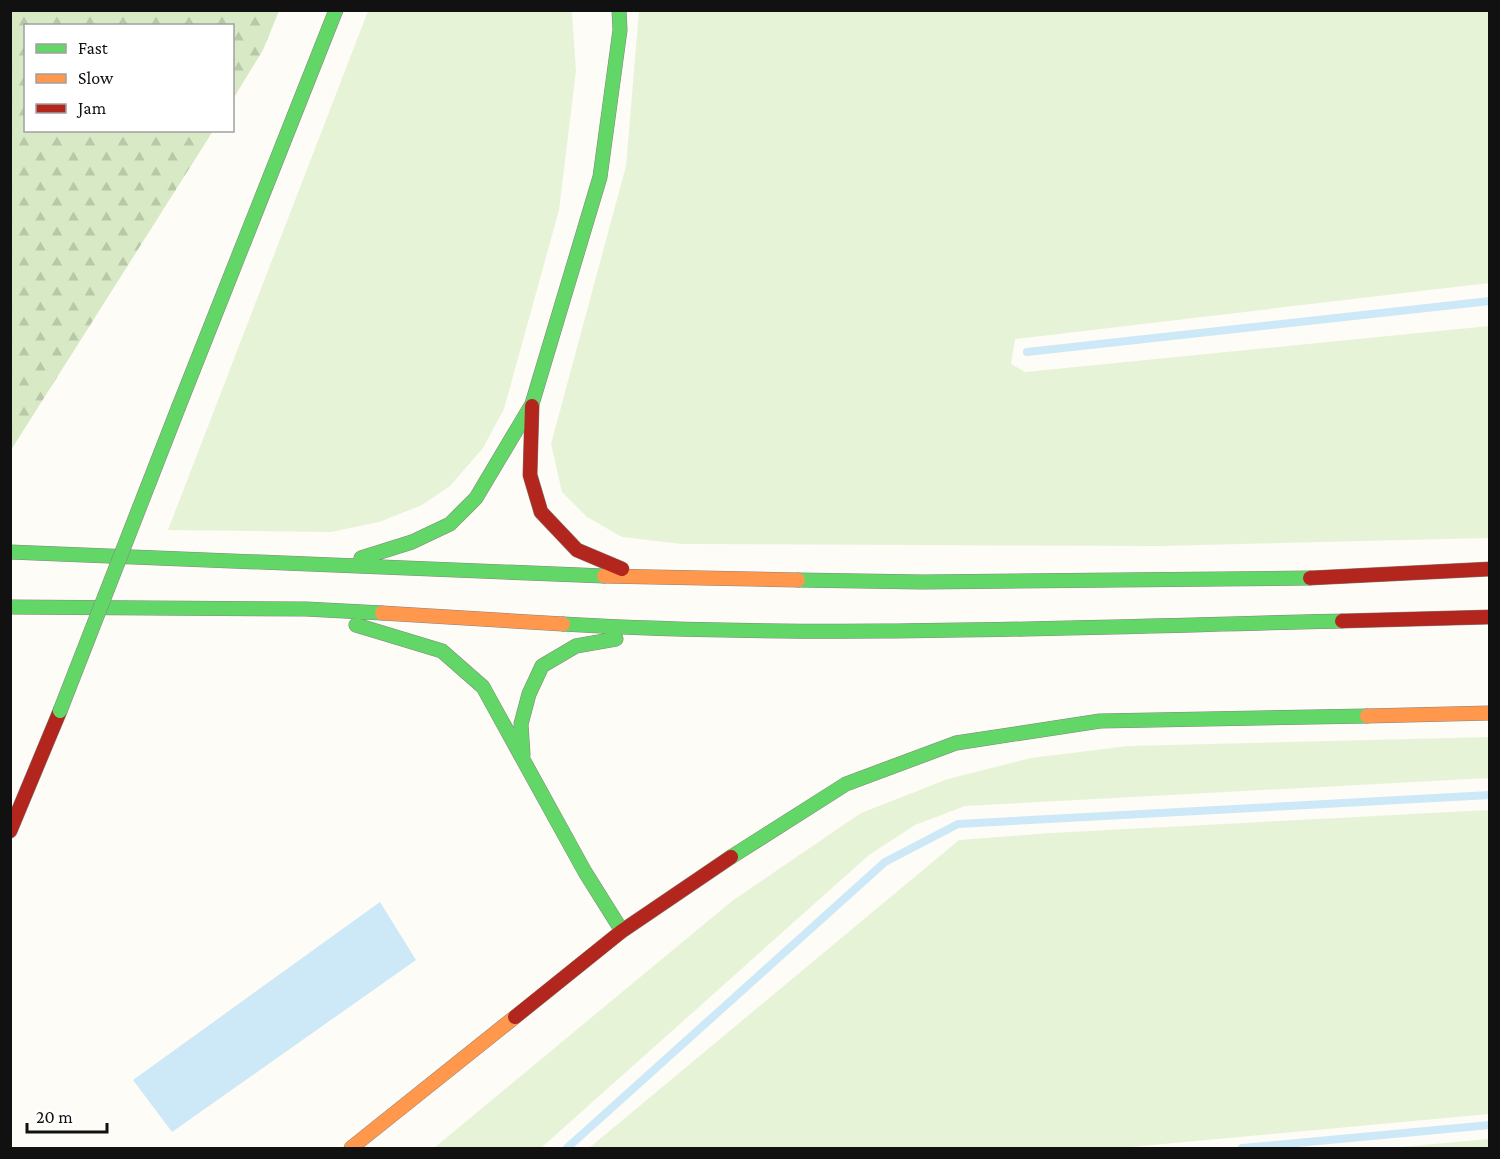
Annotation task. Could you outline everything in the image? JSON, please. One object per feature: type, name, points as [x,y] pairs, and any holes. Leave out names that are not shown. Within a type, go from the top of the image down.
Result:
[{"type":"main road","points":[[10,831],[60,711],[336,10]]},
{"type":"main road","points":[[340,564],[412,542],[450,524],[476,498],[532,404],[600,177],[620,30],[619,10]]},
{"type":"main road","points":[[532,404],[530,475],[541,512],[577,550],[646,578]]},
{"type":"main road","points":[[10,552],[646,578],[923,582],[1266,580],[1490,569]]},
{"type":"main road","points":[[10,607],[306,609],[665,630],[961,630],[1490,616]]},
{"type":"main road","points":[[306,609],[442,651],[483,687],[524,757],[585,872],[622,931]]},
{"type":"main road","points":[[524,757],[521,723],[529,694],[542,666],[576,646],[665,630]]},
{"type":"main road","points":[[351,1149],[622,931],[771,829],[846,784],[956,744],[1100,721],[1490,713]]},
{"type":"green space","points":[[11,10],[279,11],[263,50],[234,97],[234,24],[24,24],[24,132],[212,132],[11,450]]},
{"type":"green space","points":[[368,11],[572,11],[576,71],[559,210],[504,409],[483,448],[450,486],[422,505],[379,522],[331,532],[168,530]]},
{"type":"green space","points":[[639,11],[1489,11],[1489,283],[1015,339],[1011,364],[1025,372],[1489,326],[1489,538],[1160,546],[682,544],[622,537],[587,517],[562,492],[551,444],[626,166]]},
{"type":"green space","points":[[1489,737],[1489,778],[965,806],[915,825],[869,855],[541,1148],[434,1148],[732,901],[861,813],[948,779],[1031,758],[1128,746]]},
{"type":"green space","points":[[1489,810],[1489,1114],[1120,1148],[589,1148],[959,840]]},
{"type":"green space","points":[[1489,1139],[1489,1148],[1390,1148]]},
{"type":"water","points":[[380,902],[416,960],[172,1132],[133,1080]]},
{"type":"waterway","points":[[1027,352],[1490,301]]},
{"type":"waterway","points":[[567,1148],[885,862],[958,824],[1490,795]]},
{"type":"waterway","points":[[1242,1148],[1490,1125]]},
{"type":"traffic: fast","points":[[179,406],[336,10]]},
{"type":"traffic: fast","points":[[361,558],[412,542],[450,524],[476,498],[532,404],[600,177],[620,30],[619,10]]},
{"type":"traffic: fast","points":[[60,711],[179,406]]},
{"type":"traffic: fast","points":[[10,552],[604,576]]},
{"type":"traffic: fast","points":[[798,580],[923,582],[1310,578]]},
{"type":"traffic: fast","points":[[10,607],[306,609],[382,613]]},
{"type":"traffic: fast","points":[[563,624],[758,631],[855,631],[1050,629],[1342,621]]},
{"type":"traffic: fast","points":[[356,625],[442,651],[483,687],[585,872],[622,931]]},
{"type":"traffic: fast","points":[[523,755],[521,724],[529,694],[542,666],[576,646],[616,639]]},
{"type":"traffic: fast","points":[[731,857],[846,784],[956,743],[1100,721],[1367,716]]},
{"type":"traffic: slow","points":[[604,576],[798,580]]},
{"type":"traffic: slow","points":[[382,613],[563,624]]},
{"type":"traffic: slow","points":[[1367,716],[1490,713]]},
{"type":"traffic: slow","points":[[351,1148],[515,1017]]},
{"type":"traffic: jam","points":[[532,406],[530,475],[541,512],[577,550],[622,569]]},
{"type":"traffic: jam","points":[[1310,578],[1490,569]]},
{"type":"traffic: jam","points":[[1342,621],[1490,617]]},
{"type":"traffic: jam","points":[[10,831],[60,711]]},
{"type":"traffic: jam","points":[[515,1017],[622,931],[731,857]]}]
